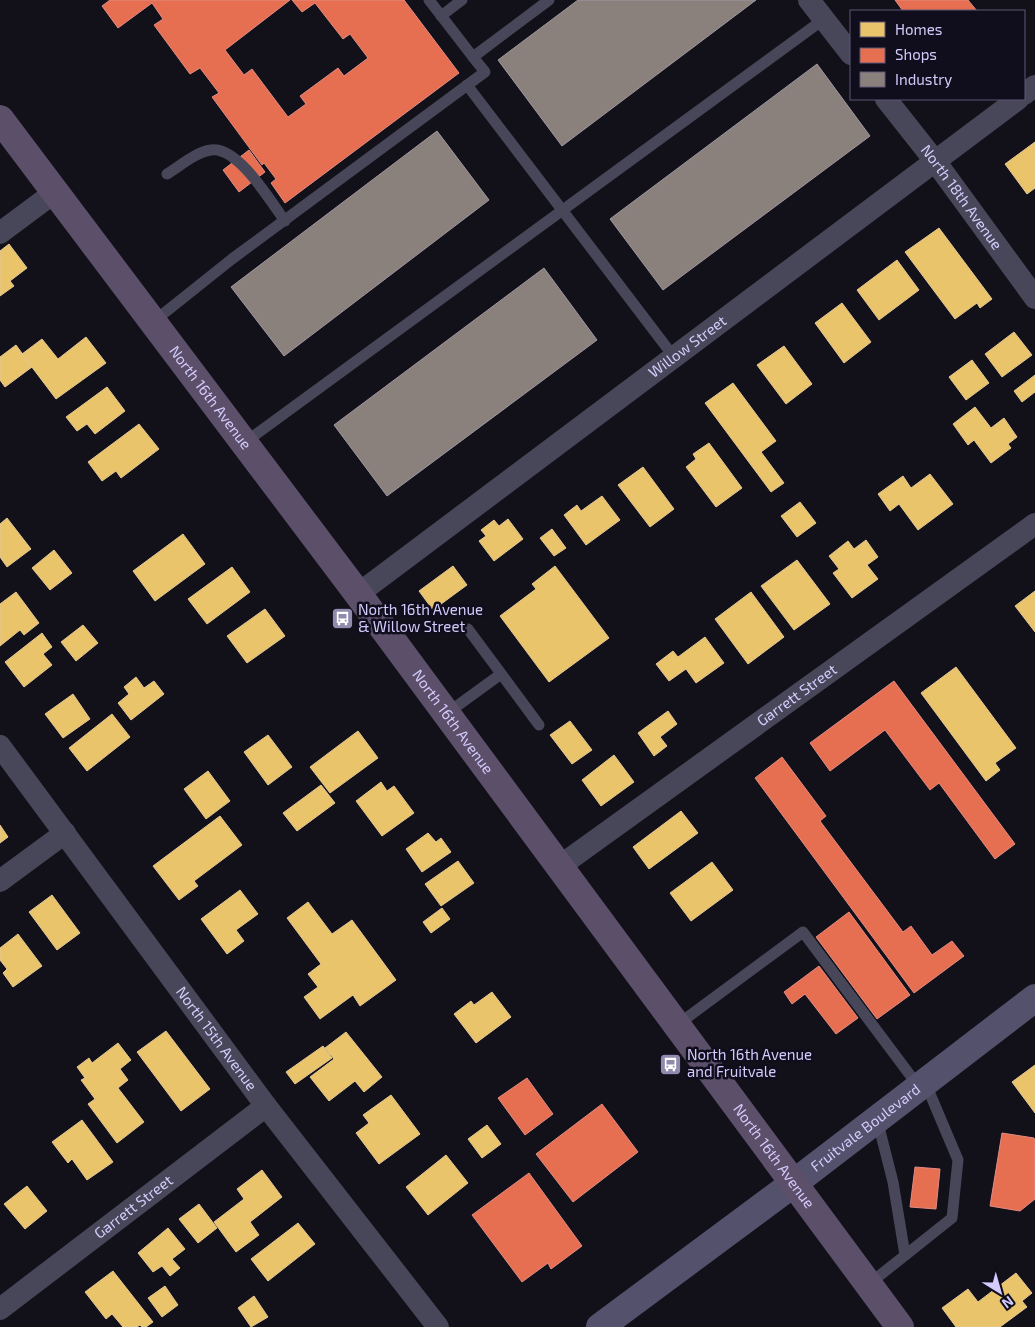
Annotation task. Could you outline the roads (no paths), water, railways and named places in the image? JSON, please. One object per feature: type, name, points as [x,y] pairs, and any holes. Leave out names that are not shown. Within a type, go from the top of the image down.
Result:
[{"type":"main road","name":"North 16th Avenue","points":[[0,119],[358,594],[900,1327]]},
{"type":"main road","name":"Fruitvale Boulevard","points":[[600,1327],[794,1183],[1035,998]]},
{"type":"street","points":[[809,0],[850,53]]},
{"type":"street","name":"North 18th Avenue","points":[[887,100],[935,161],[1035,298]]},
{"type":"street","name":"Willow Street","points":[[358,594],[1017,100]]},
{"type":"street","points":[[0,234],[55,192]]},
{"type":"street","name":"Garrett Street","points":[[560,866],[1035,524]]},
{"type":"street","name":"North 15th Avenue","points":[[0,746],[266,1106],[438,1327]]},
{"type":"street","points":[[0,881],[65,833]]},
{"type":"street","name":"Garrett Street","points":[[0,1309],[266,1106]]},
{"type":"lane","points":[[153,322],[232,259],[485,72],[429,0]]},
{"type":"lane","points":[[441,16],[462,0]]},
{"type":"lane","points":[[473,57],[549,0]]},
{"type":"lane","points":[[244,443],[824,19]]},
{"type":"lane","points":[[467,86],[674,357]]},
{"type":"lane","points":[[167,174],[195,156],[212,150],[225,152],[245,168],[285,221]]},
{"type":"lane","points":[[468,629],[539,725]]},
{"type":"lane","points":[[446,714],[501,674]]},
{"type":"lane","points":[[677,1025],[803,932],[922,1085],[958,1160],[952,1218],[869,1284]]},
{"type":"lane","points":[[877,1119],[893,1182],[905,1255]]},
{"type":"place","name":"North 16th Avenue & Willow Street","points":[[342,619]]},
{"type":"place","name":"North 16th Avenue and Fruitvale","points":[[671,1064]]}]
